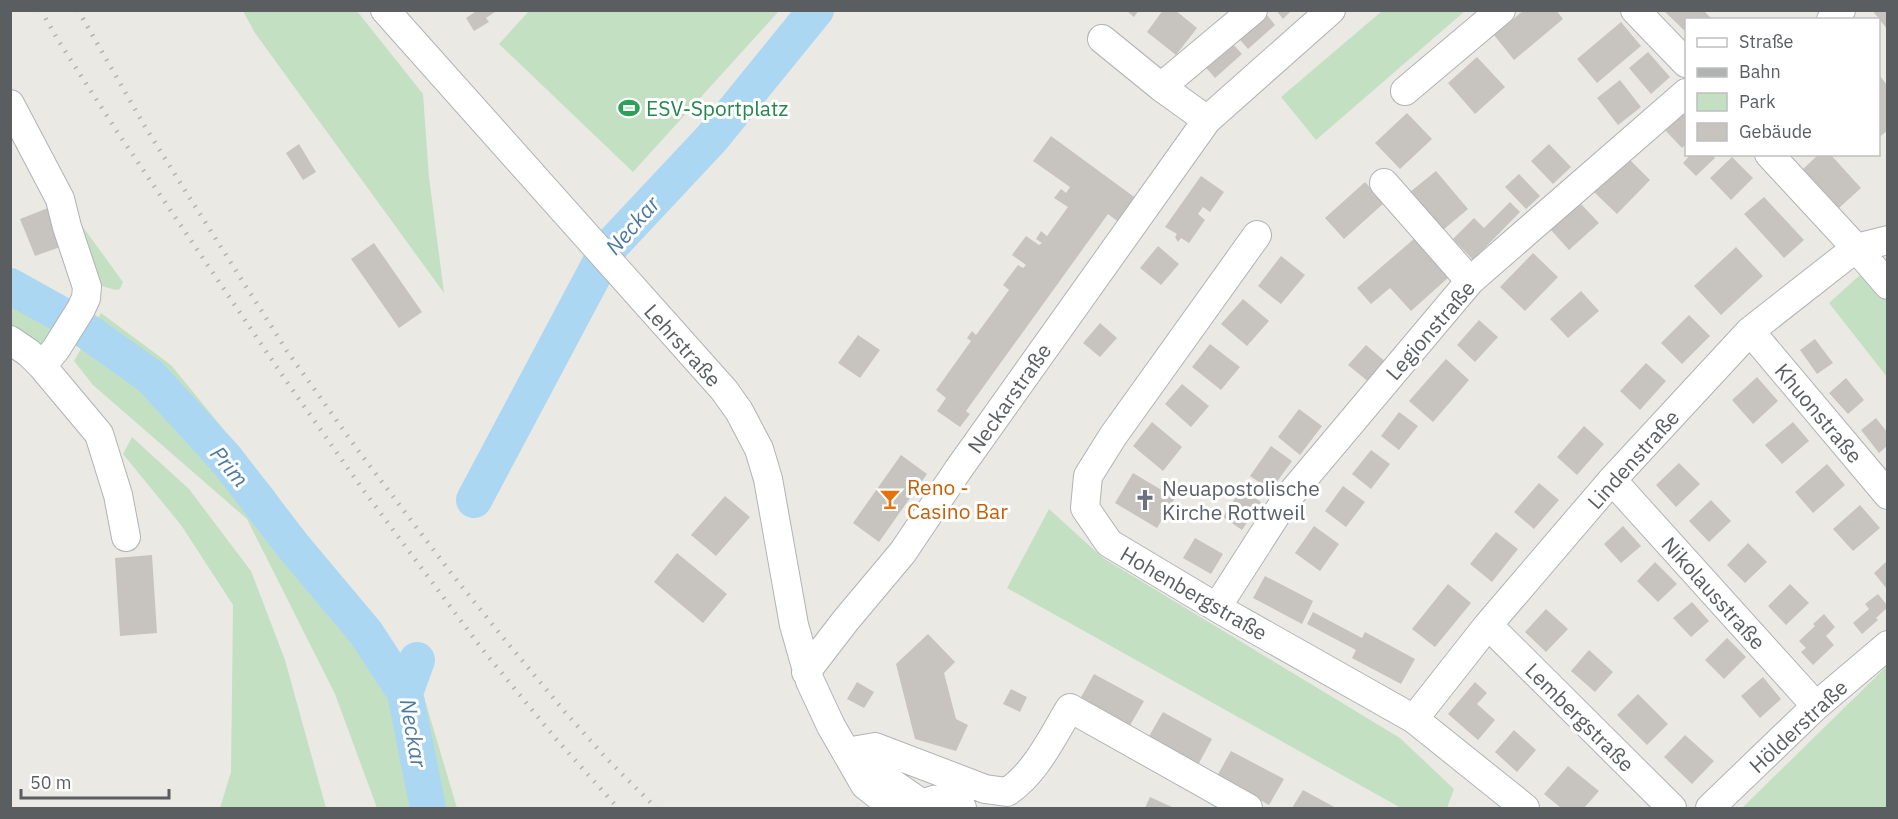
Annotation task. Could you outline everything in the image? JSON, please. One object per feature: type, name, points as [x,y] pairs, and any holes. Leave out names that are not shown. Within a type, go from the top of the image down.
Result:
[{"type":"street","name":"Lehrstraße","points":[[385,10],[724,390],[739,411],[759,449],[768,479],[794,625],[806,672],[831,726],[865,785],[894,808]]},
{"type":"street","points":[[1161,87],[1253,10]]},
{"type":"street","name":"Neckarstraße","points":[[806,672],[903,552],[958,470],[1207,120],[1330,10]]},
{"type":"street","points":[[1405,90],[1501,10]]},
{"type":"street","points":[[1635,10],[1685,62]]},
{"type":"street","points":[[1102,39],[1161,87],[1207,120]]},
{"type":"street","name":"Legionstraße","points":[[1217,607],[1285,501],[1470,281],[1685,94]]},
{"type":"street","points":[[10,104],[60,199],[87,287],[86,298],[81,309],[49,358],[15,364],[10,362]]},
{"type":"street","points":[[1771,156],[1887,285]]},
{"type":"street","points":[[1384,183],[1470,281]]},
{"type":"street","name":"Hohenbergstraße","points":[[1257,235],[1113,436],[1088,476],[1084,508],[1109,543],[1414,719],[1525,808]]},
{"type":"street","name":"Lindenstraße","points":[[1414,719],[1488,625],[1612,480],[1750,332],[1856,248],[1887,240]]},
{"type":"street","name":"Khuonstraße","points":[[1750,332],[1887,495]]},
{"type":"street","points":[[10,340],[29,353],[49,358],[99,434],[118,495],[126,537]]},
{"type":"street","name":"Nikolausstraße","points":[[1612,480],[1816,706]]},
{"type":"street","points":[[794,625],[846,620]]},
{"type":"street","name":"Lembergstraße","points":[[1488,625],[1672,808]]},
{"type":"street","name":"Hölderstraße","points":[[1710,808],[1816,706],[1887,645]]},
{"type":"street","points":[[846,752],[875,747],[985,789],[1007,792],[1021,783],[1033,768],[1070,708],[1248,808]]},
{"type":"street","name":"Lehrstraße","points":[[846,752],[922,807]]},
{"type":"street","points":[[922,807],[929,801],[942,799],[955,802],[962,808]]},
{"type":"green space","points":[[243,11],[357,11],[423,94],[429,177],[444,293],[255,33]]},
{"type":"green space","name":"ESV-Sportplatz","points":[[529,11],[779,11],[633,172],[499,44]]},
{"type":"green space","points":[[1382,11],[1465,11],[1316,140],[1281,97]]},
{"type":"green space","points":[[80,223],[123,282],[120,289],[94,284]]},
{"type":"green space","points":[[11,270],[75,305],[49,344],[34,349],[11,331]]},
{"type":"green space","points":[[1873,274],[1887,290],[1887,377],[1829,303],[1860,275]]},
{"type":"green space","points":[[101,313],[171,365],[274,491],[380,655],[424,697],[457,808],[377,808],[335,694],[247,519],[93,385],[74,361]]},
{"type":"green space","points":[[132,437],[189,489],[251,571],[285,660],[326,808],[220,808],[231,772],[233,605],[181,525],[123,454]]},
{"type":"green space","points":[[1049,509],[1103,558],[1400,738],[1454,789],[1447,808],[1401,808],[1007,588]]},
{"type":"green space","points":[[1887,666],[1887,808],[1742,808]]},
{"type":"building","points":[[478,10],[498,10],[486,18],[489,22],[474,31],[466,18]]},
{"type":"building","points":[[1126,10],[1139,10],[1134,17]]},
{"type":"building","points":[[1163,10],[1175,10],[1197,28],[1176,55],[1147,32]]},
{"type":"building","points":[[1263,10],[1275,25],[1248,49],[1235,34]]},
{"type":"building","points":[[1276,10],[1292,10],[1283,19]]},
{"type":"building","points":[[1524,10],[1556,10],[1563,19],[1514,60],[1494,35]]},
{"type":"building","points":[[1663,10],[1703,10],[1711,18],[1685,18],[1685,31]]},
{"type":"building","points":[[1872,10],[1887,10],[1887,29],[1880,18]]},
{"type":"building","points":[[1621,22],[1641,46],[1597,83],[1577,59]]},
{"type":"building","points":[[1229,40],[1242,54],[1215,78],[1202,63]]},
{"type":"building","points":[[1648,52],[1670,77],[1651,94],[1629,68]]},
{"type":"building","points":[[1477,57],[1505,87],[1475,114],[1448,83]]},
{"type":"building","points":[[1880,76],[1887,85],[1887,131],[1880,136]]},
{"type":"building","points":[[1620,80],[1641,107],[1618,125],[1597,98]]},
{"type":"building","points":[[1682,110],[1685,114],[1685,145],[1682,148],[1663,128]]},
{"type":"building","points":[[1407,113],[1432,139],[1400,169],[1375,143]]},
{"type":"building","points":[[1051,136],[1137,199],[1120,223],[1108,214],[966,411],[970,414],[960,427],[937,411],[946,398],[936,390],[971,341],[967,338],[972,331],[976,335],[1009,290],[1003,285],[1018,265],[1023,268],[1026,265],[1012,255],[1026,236],[1039,245],[1042,243],[1036,239],[1041,231],[1047,236],[1068,207],[1054,198],[1061,189],[1066,193],[1070,187],[1033,161]]},
{"type":"building","points":[[299,144],[316,172],[303,180],[286,153]]},
{"type":"building","points":[[1549,144],[1571,167],[1553,184],[1531,161]]},
{"type":"building","points":[[1689,156],[1713,156],[1715,158],[1696,176],[1683,163]]},
{"type":"building","points":[[1817,156],[1832,156],[1861,188],[1839,208],[1803,169]]},
{"type":"building","points":[[1732,157],[1753,178],[1731,200],[1710,178]]},
{"type":"building","points":[[1628,158],[1650,180],[1617,214],[1594,192]]},
{"type":"building","points":[[1436,171],[1468,209],[1443,230],[1410,192]]},
{"type":"building","points":[[1519,174],[1540,196],[1526,209],[1505,187]]},
{"type":"building","points":[[1201,176],[1224,192],[1210,212],[1203,207],[1198,214],[1205,220],[1189,243],[1181,238],[1178,242],[1175,237],[1177,234],[1165,227]]},
{"type":"building","points":[[1365,182],[1384,203],[1344,239],[1325,218]]},
{"type":"building","points":[[1764,197],[1804,240],[1784,258],[1744,214]]},
{"type":"building","points":[[1510,202],[1520,212],[1473,260],[1453,239],[1474,218],[1484,228]]},
{"type":"building","points":[[1580,203],[1599,223],[1569,250],[1551,230]]},
{"type":"building","points":[[48,208],[63,246],[35,256],[20,219]]},
{"type":"building","points":[[1415,238],[1449,277],[1411,311],[1390,288],[1371,304],[1357,288]]},
{"type":"building","points":[[374,243],[422,312],[399,328],[351,259]]},
{"type":"building","points":[[1158,246],[1179,264],[1161,285],[1140,268]]},
{"type":"building","points":[[1736,247],[1763,276],[1721,315],[1694,286]]},
{"type":"building","points":[[1533,253],[1558,277],[1525,311],[1500,287]]},
{"type":"building","points":[[1281,256],[1305,275],[1281,304],[1258,286]]},
{"type":"building","points":[[1581,291],[1599,311],[1568,338],[1550,319]]},
{"type":"building","points":[[1243,299],[1269,321],[1247,346],[1221,324]]},
{"type":"building","points":[[1689,315],[1710,336],[1682,364],[1661,343]]},
{"type":"building","points":[[1479,320],[1498,337],[1475,362],[1457,345]]},
{"type":"building","points":[[1100,323],[1117,338],[1100,357],[1083,343]]},
{"type":"building","points":[[858,335],[880,350],[860,378],[838,363]]},
{"type":"building","points":[[1815,339],[1833,363],[1817,374],[1800,350]]},
{"type":"building","points":[[1210,344],[1240,367],[1221,390],[1192,367]]},
{"type":"building","points":[[1366,345],[1387,363],[1370,383],[1348,365]]},
{"type":"building","points":[[1446,359],[1469,380],[1433,422],[1409,401]]},
{"type":"building","points":[[1646,363],[1666,381],[1640,410],[1620,391]]},
{"type":"building","points":[[1757,377],[1778,401],[1753,424],[1732,400]]},
{"type":"building","points":[[1846,378],[1864,400],[1848,414],[1829,393]]},
{"type":"building","points":[[1182,384],[1209,406],[1191,427],[1165,404]]},
{"type":"building","points":[[1299,409],[1322,426],[1300,455],[1278,437]]},
{"type":"building","points":[[1399,412],[1418,426],[1399,450],[1381,436]]},
{"type":"building","points":[[1876,418],[1887,432],[1887,446],[1879,453],[1861,430]]},
{"type":"building","points":[[1152,422],[1182,447],[1163,471],[1133,446]]},
{"type":"building","points":[[1793,422],[1809,441],[1782,464],[1765,445]]},
{"type":"building","points":[[1584,426],[1604,444],[1577,475],[1557,457]]},
{"type":"building","points":[[1271,446],[1292,461],[1271,490],[1250,476]]},
{"type":"building","points":[[1371,450],[1390,464],[1371,489],[1352,474]]},
{"type":"building","name":"Reno - Casino Bar","points":[[901,455],[927,474],[879,542],[853,523]]},
{"type":"building","points":[[1679,463],[1700,484],[1676,507],[1656,485]]},
{"type":"building","points":[[1827,464],[1845,485],[1813,513],[1795,492]]},
{"type":"building","name":"Neuapostolische Kirche Rottweil","points":[[1133,473],[1175,498],[1157,528],[1115,503]]},
{"type":"building","points":[[1539,483],[1559,500],[1534,529],[1514,512]]},
{"type":"building","points":[[1343,486],[1365,502],[1346,527],[1325,511]]},
{"type":"building","points":[[1241,489],[1261,502],[1242,530],[1223,517]]},
{"type":"building","points":[[725,496],[750,517],[716,556],[691,535]]},
{"type":"building","points":[[1711,500],[1731,521],[1709,542],[1689,521]]},
{"type":"building","points":[[1860,505],[1880,528],[1853,551],[1833,529]]},
{"type":"building","points":[[1314,526],[1339,544],[1320,571],[1295,553]]},
{"type":"building","points":[[1623,526],[1641,546],[1621,563],[1604,544]]},
{"type":"building","points":[[1496,532],[1518,549],[1492,582],[1470,564]]},
{"type":"building","points":[[1195,538],[1223,554],[1211,574],[1183,558]]},
{"type":"building","points":[[1748,543],[1767,562],[1745,583],[1727,565]]},
{"type":"building","points":[[677,553],[727,594],[703,623],[654,582]]},
{"type":"building","points":[[152,555],[157,633],[120,636],[115,558]]},
{"type":"building","points":[[1887,561],[1887,589],[1874,573]]},
{"type":"building","points":[[1655,562],[1677,584],[1658,602],[1637,581]]},
{"type":"building","points":[[1265,576],[1313,601],[1302,624],[1253,598]]},
{"type":"building","points":[[1448,584],[1471,603],[1435,647],[1412,629]]},
{"type":"building","points":[[1790,584],[1809,603],[1786,625],[1768,606]]},
{"type":"building","points":[[1878,594],[1887,608],[1876,618],[1878,620],[1862,634],[1853,623],[1869,609],[1865,604]]},
{"type":"building","points":[[1692,602],[1709,621],[1691,637],[1673,618]]},
{"type":"building","points":[[1546,609],[1568,629],[1546,652],[1525,632]]},
{"type":"building","points":[[1313,612],[1362,638],[1365,632],[1415,659],[1401,684],[1352,658],[1356,650],[1307,624]]},
{"type":"building","points":[[1824,614],[1835,627],[1826,636],[1834,645],[1813,665],[1801,652],[1806,648],[1799,641]]},
{"type":"building","points":[[928,634],[955,662],[944,673],[956,719],[968,725],[956,751],[915,739],[896,664]]},
{"type":"building","points":[[1727,638],[1746,657],[1724,679],[1705,660]]},
{"type":"building","points":[[1589,650],[1613,672],[1595,692],[1571,671]]},
{"type":"building","points":[[1094,674],[1144,701],[1129,727],[1080,699]]},
{"type":"building","points":[[1763,677],[1781,699],[1760,718],[1741,696]]},
{"type":"building","points":[[857,682],[874,692],[864,708],[847,699]]},
{"type":"building","points":[[1475,682],[1487,693],[1477,704],[1495,720],[1478,740],[1448,714]]},
{"type":"building","points":[[1011,689],[1027,697],[1020,712],[1003,704]]},
{"type":"building","points":[[1638,694],[1668,724],[1647,745],[1617,715]]},
{"type":"building","points":[[1163,712],[1212,739],[1198,765],[1148,738]]},
{"type":"building","points":[[1514,730],[1536,750],[1517,772],[1495,752]]},
{"type":"building","points":[[1685,735],[1714,761],[1692,784],[1664,757]]},
{"type":"building","points":[[1231,751],[1284,779],[1269,805],[1217,776]]},
{"type":"building","points":[[1568,766],[1599,791],[1584,808],[1561,808],[1544,794]]},
{"type":"building","points":[[1303,790],[1336,808],[1292,808]]},
{"type":"building","points":[[1150,797],[1174,808],[1145,808]]},
{"type":"waterway","name":"Neckar","points":[[474,500],[607,250],[712,138],[816,10]]},
{"type":"waterway","name":"Prim","points":[[10,286],[71,320],[150,376],[226,459],[293,546],[366,633],[405,693]]},
{"type":"waterway","name":"Neckar","points":[[417,660],[405,693],[428,808]]},
{"type":"railway","points":[[41,10],[116,130],[364,491],[482,649],[556,739],[618,808]]},
{"type":"railway","points":[[78,10],[144,125],[287,351],[357,449],[505,640],[606,758],[656,808]]},
{"type":"place","name":"ESV-Sportplatz","points":[[629,108]]},
{"type":"place","name":"Reno - Casino Bar","points":[[890,499]]},
{"type":"place","name":"Neuapostolische Kirche Rottweil","points":[[1145,500]]}]
